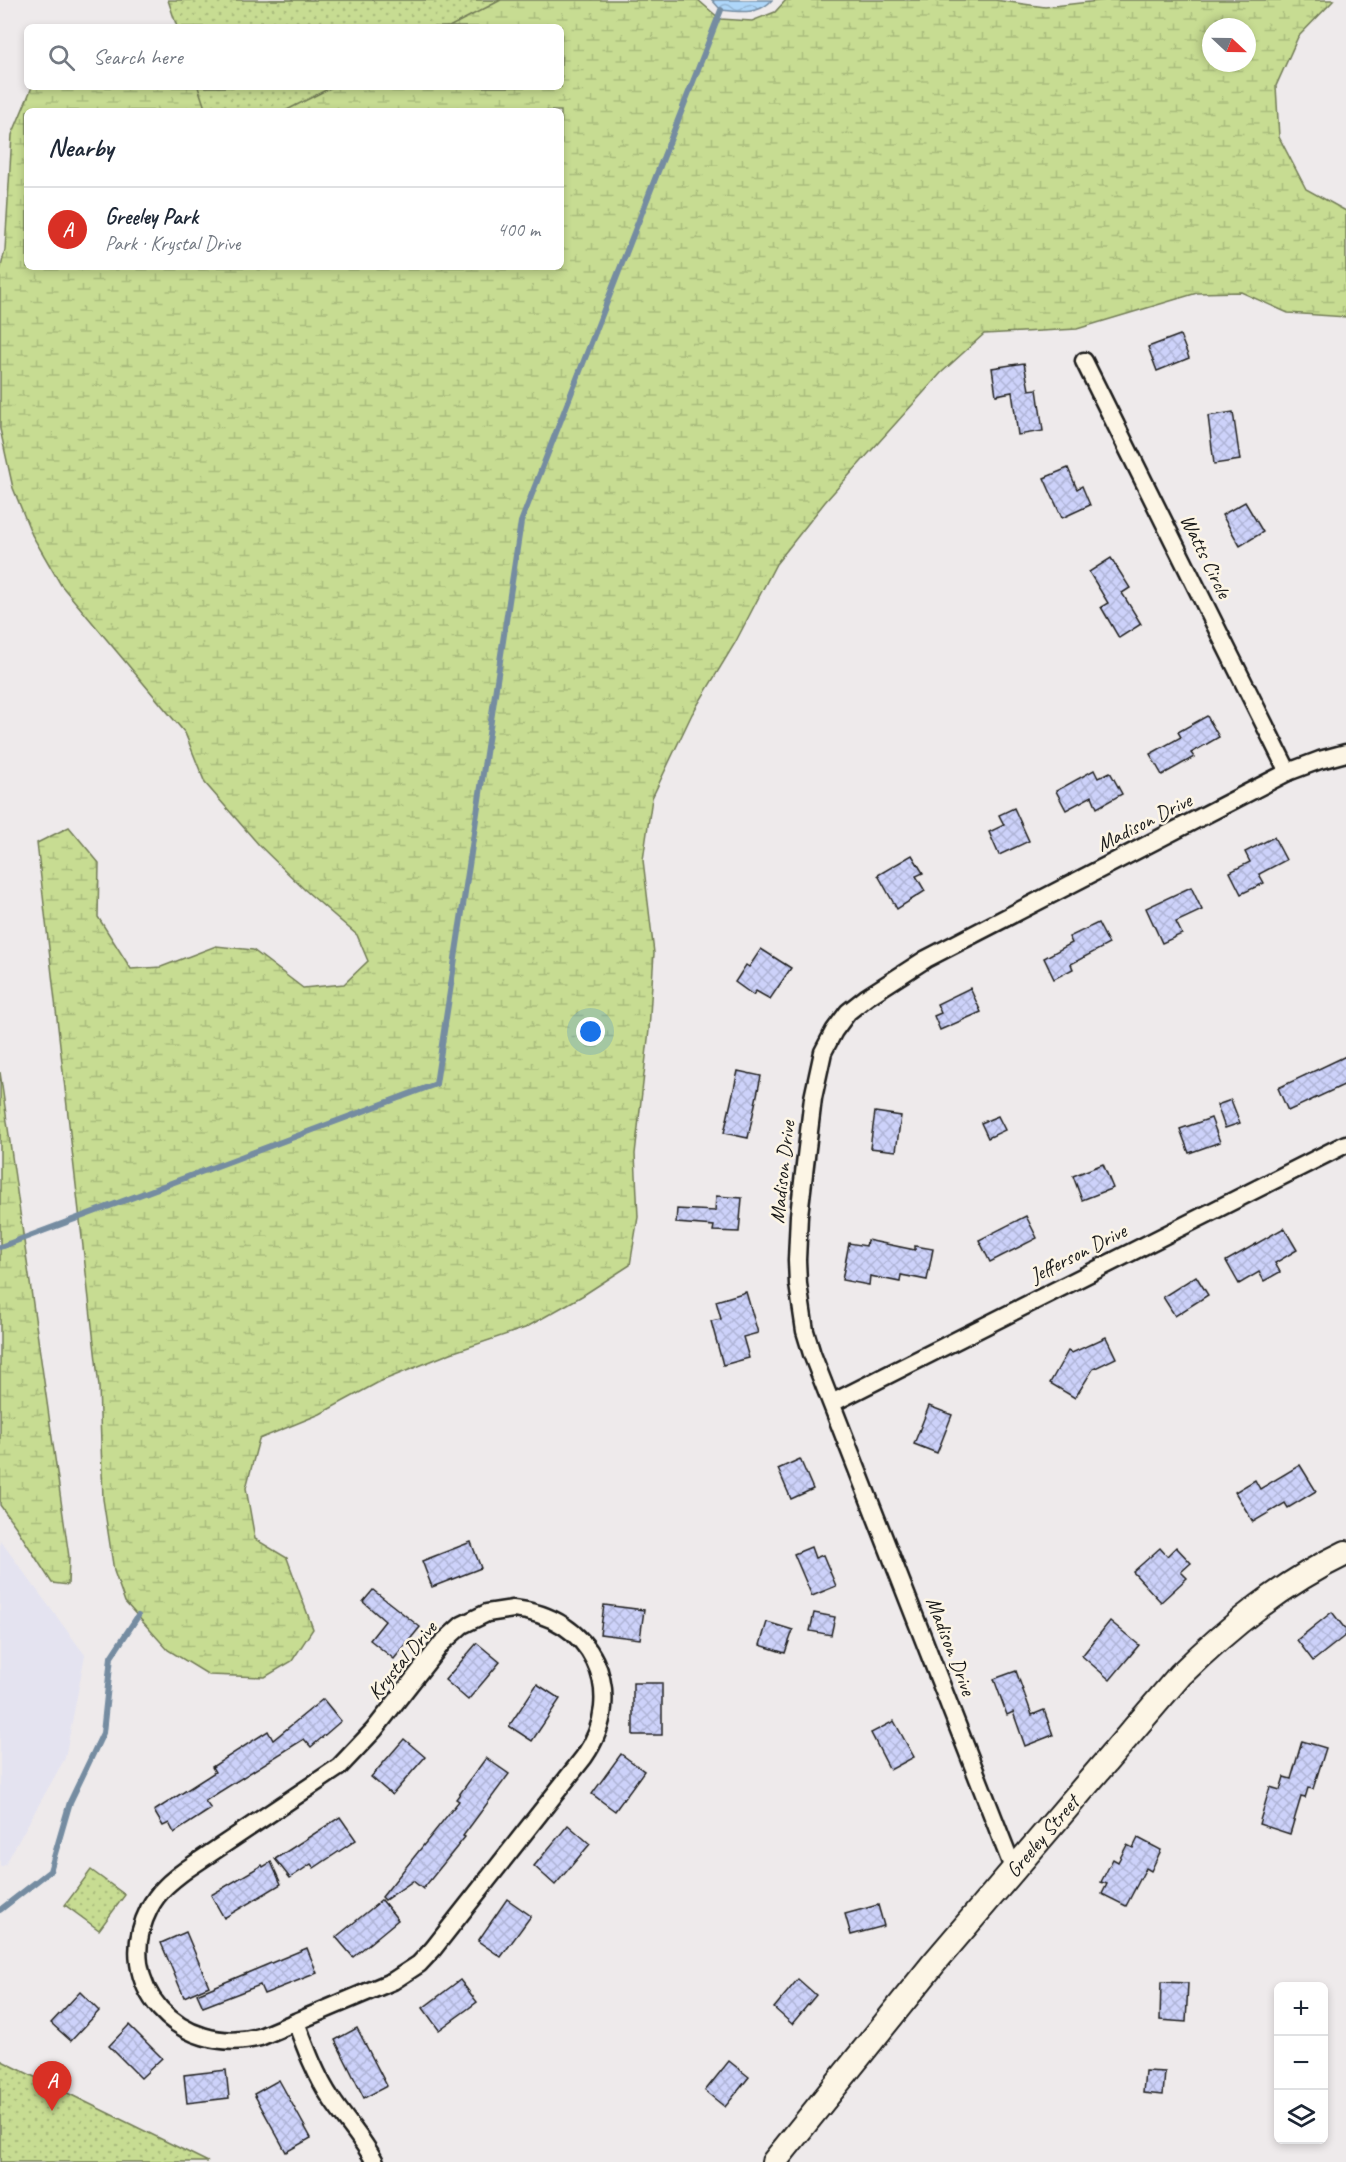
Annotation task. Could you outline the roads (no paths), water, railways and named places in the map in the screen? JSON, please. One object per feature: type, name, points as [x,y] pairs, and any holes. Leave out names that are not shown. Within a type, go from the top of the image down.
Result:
[{"type":"street","name":"Watts Circle","points":[[1084,361],[1288,772]]},
{"type":"street","name":"Madison Drive","points":[[1013,1868],[812,1354],[806,1331],[797,1260],[799,1215],[813,1098],[823,1052],[834,1031],[848,1012],[926,959],[1288,772],[1346,753]]},
{"type":"street","name":"Jefferson Drive","points":[[832,1403],[1346,1144]]},
{"type":"street","name":"Greeley Street","points":[[774,2162],[1013,1868],[1179,1675],[1251,1610],[1292,1583],[1346,1553]]},
{"type":"street","name":"Krystal Drive","points":[[513,1609],[540,1613],[565,1625],[592,1655],[602,1680],[604,1707],[602,1721],[592,1746],[439,1942],[419,1964],[385,1984],[296,2022],[260,2037],[233,2042],[207,2039],[182,2028],[171,2020],[147,1988],[140,1962],[141,1935],[149,1909],[156,1897],[187,1869],[339,1767],[374,1730],[442,1643],[462,1625],[487,1613],[513,1609]]},
{"type":"street","points":[[296,2022],[323,2087],[375,2162]]},
{"type":"water","points":[[712,0],[772,0],[761,8],[742,12],[721,10]]},
{"type":"waterway","points":[[0,1247],[436,1084],[521,522],[721,10]]},
{"type":"waterway","points":[[0,1910],[50,1871],[70,1802],[103,1733],[111,1657],[138,1616]]},
{"type":"place","name":"Greeley Park","points":[[52,2111]]}]
